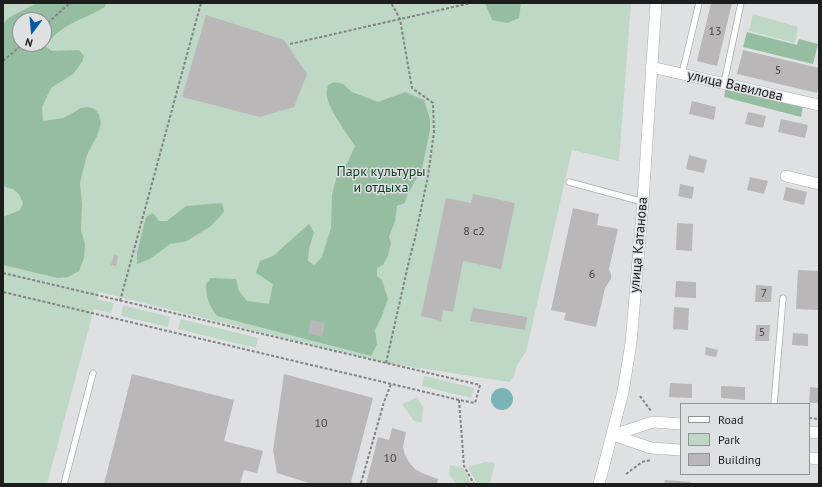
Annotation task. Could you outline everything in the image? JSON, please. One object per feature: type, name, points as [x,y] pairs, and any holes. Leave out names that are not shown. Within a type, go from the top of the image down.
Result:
[{"type":"street","name":"улица Катанова","points":[[599,484],[623,392],[631,342],[643,202],[656,3]]},
{"type":"street","name":"улица Вавилова","points":[[652,67],[819,105]]},
{"type":"street","points":[[786,176],[819,184]]},
{"type":"street","points":[[613,435],[653,422],[680,424]]},
{"type":"street","points":[[613,435],[651,448],[680,450]]},
{"type":"lane","points":[[682,74],[699,3]]},
{"type":"lane","points":[[724,83],[741,3]]},
{"type":"lane","points":[[569,182],[643,202]]},
{"type":"lane","points":[[774,403],[783,298]]},
{"type":"lane","points":[[64,484],[93,373]]},
{"type":"path","points":[[52,19],[70,3]]},
{"type":"path","points":[[120,301],[201,3]]},
{"type":"path","points":[[386,363],[428,176],[434,132],[433,103],[412,88],[400,19],[391,3]]},
{"type":"path","points":[[290,44],[471,3]]},
{"type":"path","points":[[3,61],[14,52]]},
{"type":"path","points":[[3,273],[480,385],[475,403],[459,400],[3,292]]},
{"type":"path","points":[[361,483],[384,402],[391,384]]},
{"type":"path","points":[[640,396],[652,413]]},
{"type":"path","points":[[459,400],[464,466],[474,484]]},
{"type":"path","points":[[626,474],[642,462],[649,460]]},
{"type":"green space","name":"Парк культуры и отдыха","points":[[3,3],[631,3],[619,161],[572,150],[526,352],[517,365],[514,376],[510,382],[386,363],[99,292],[97,299],[114,303],[111,313],[94,309],[47,484],[3,484]]},
{"type":"green space","points":[[37,3],[106,3],[105,7],[97,12],[72,23],[52,38],[52,12],[20,12]]},
{"type":"green space","points":[[485,3],[521,3],[519,18],[507,23],[492,20]]},
{"type":"green space","points":[[753,14],[798,27],[795,43],[749,31]]},
{"type":"green space","points":[[12,16],[12,52],[79,50],[84,56],[82,62],[73,74],[51,88],[42,107],[43,121],[64,118],[81,108],[88,107],[95,109],[99,115],[101,123],[97,136],[87,155],[80,183],[82,204],[81,230],[85,244],[84,258],[79,271],[68,277],[58,278],[3,265],[3,217],[20,210],[23,204],[19,194],[11,188],[3,186],[3,24]]},
{"type":"green space","points":[[747,32],[797,45],[799,39],[818,44],[813,64],[743,47]]},
{"type":"green space","points":[[334,82],[343,84],[352,92],[378,102],[405,92],[424,100],[430,119],[430,130],[422,168],[407,196],[405,203],[397,206],[395,221],[389,237],[391,243],[388,256],[383,265],[377,268],[377,276],[382,280],[388,299],[375,330],[377,344],[371,356],[217,316],[207,297],[206,284],[211,278],[236,279],[239,291],[247,301],[269,304],[273,284],[256,273],[260,261],[273,256],[309,224],[314,232],[309,249],[308,261],[314,265],[322,257],[331,228],[332,195],[337,175],[348,162],[355,146],[335,116],[327,97],[328,85]]},
{"type":"green space","points":[[726,87],[803,106],[801,117],[724,97]]},
{"type":"green space","points":[[222,203],[224,212],[211,226],[187,241],[170,244],[150,259],[137,264],[137,253],[146,217],[153,213],[159,221],[167,221],[186,206]]},
{"type":"green space","points":[[123,305],[170,317],[168,327],[121,316]]},
{"type":"green space","points":[[181,319],[258,338],[256,348],[178,329]]},
{"type":"green space","points":[[424,376],[474,388],[471,398],[422,386]]},
{"type":"green space","points":[[417,397],[423,407],[422,423],[414,421],[402,404]]},
{"type":"green space","points":[[485,462],[495,463],[490,484],[477,484],[468,467]]},
{"type":"green space","points":[[450,465],[463,468],[472,484],[456,484],[449,474]]},
{"type":"water","points":[[502,388],[510,391],[513,399],[510,407],[502,410],[494,407],[491,399],[494,391]]},
{"type":"building","points":[[711,3],[732,3],[717,66],[697,61]]},
{"type":"building","points":[[206,15],[284,40],[307,74],[294,107],[260,117],[182,97]]},
{"type":"building","points":[[743,50],[819,68],[819,85],[817,93],[737,74]]},
{"type":"building","points":[[692,101],[716,107],[714,120],[689,114]]},
{"type":"building","points":[[748,112],[766,116],[763,128],[745,124]]},
{"type":"building","points":[[781,119],[808,125],[805,138],[778,132]]},
{"type":"building","points":[[689,155],[707,160],[704,173],[686,169]]},
{"type":"building","points":[[750,177],[768,181],[764,194],[747,190]]},
{"type":"building","points":[[680,184],[694,187],[692,199],[678,196]]},
{"type":"building","points":[[786,187],[807,192],[804,205],[783,200]]},
{"type":"building","points":[[473,194],[515,203],[501,269],[463,261],[453,312],[443,310],[441,321],[421,316],[446,198],[471,203]]},
{"type":"building","points":[[573,208],[599,214],[597,225],[618,229],[609,269],[611,279],[605,288],[596,327],[564,320],[566,313],[551,310]]},
{"type":"building","points":[[677,223],[693,224],[692,251],[676,250]]},
{"type":"building","points":[[114,255],[118,256],[116,266],[111,265]]},
{"type":"building","points":[[798,270],[819,271],[818,310],[796,309]]},
{"type":"building","points":[[676,281],[696,282],[696,298],[675,297]]},
{"type":"building","points":[[756,285],[772,286],[771,302],[755,302]]},
{"type":"building","points":[[674,307],[689,308],[688,330],[673,329]]},
{"type":"building","points":[[473,308],[527,317],[525,330],[470,321]]},
{"type":"building","points":[[311,320],[325,323],[322,337],[308,333]]},
{"type":"building","points":[[756,325],[770,325],[769,341],[755,341]]},
{"type":"building","points":[[793,333],[808,334],[808,346],[792,345]]},
{"type":"building","points":[[706,347],[718,350],[716,357],[705,355]]},
{"type":"building","points":[[132,374],[234,400],[224,441],[263,451],[257,473],[244,470],[240,484],[104,484]]},
{"type":"building","points":[[284,374],[373,398],[351,482],[356,484],[312,484],[277,473],[273,450]]},
{"type":"building","points":[[670,383],[692,384],[692,398],[669,397]]},
{"type":"building","points":[[721,386],[745,387],[745,400],[721,398]]},
{"type":"building","points":[[810,387],[819,388],[819,403],[809,403]]},
{"type":"building","points":[[392,428],[406,432],[403,447],[409,462],[415,469],[438,479],[437,484],[366,484],[378,437],[389,440]]},
{"type":"building","points":[[665,480],[691,482],[690,484],[664,484]]}]
